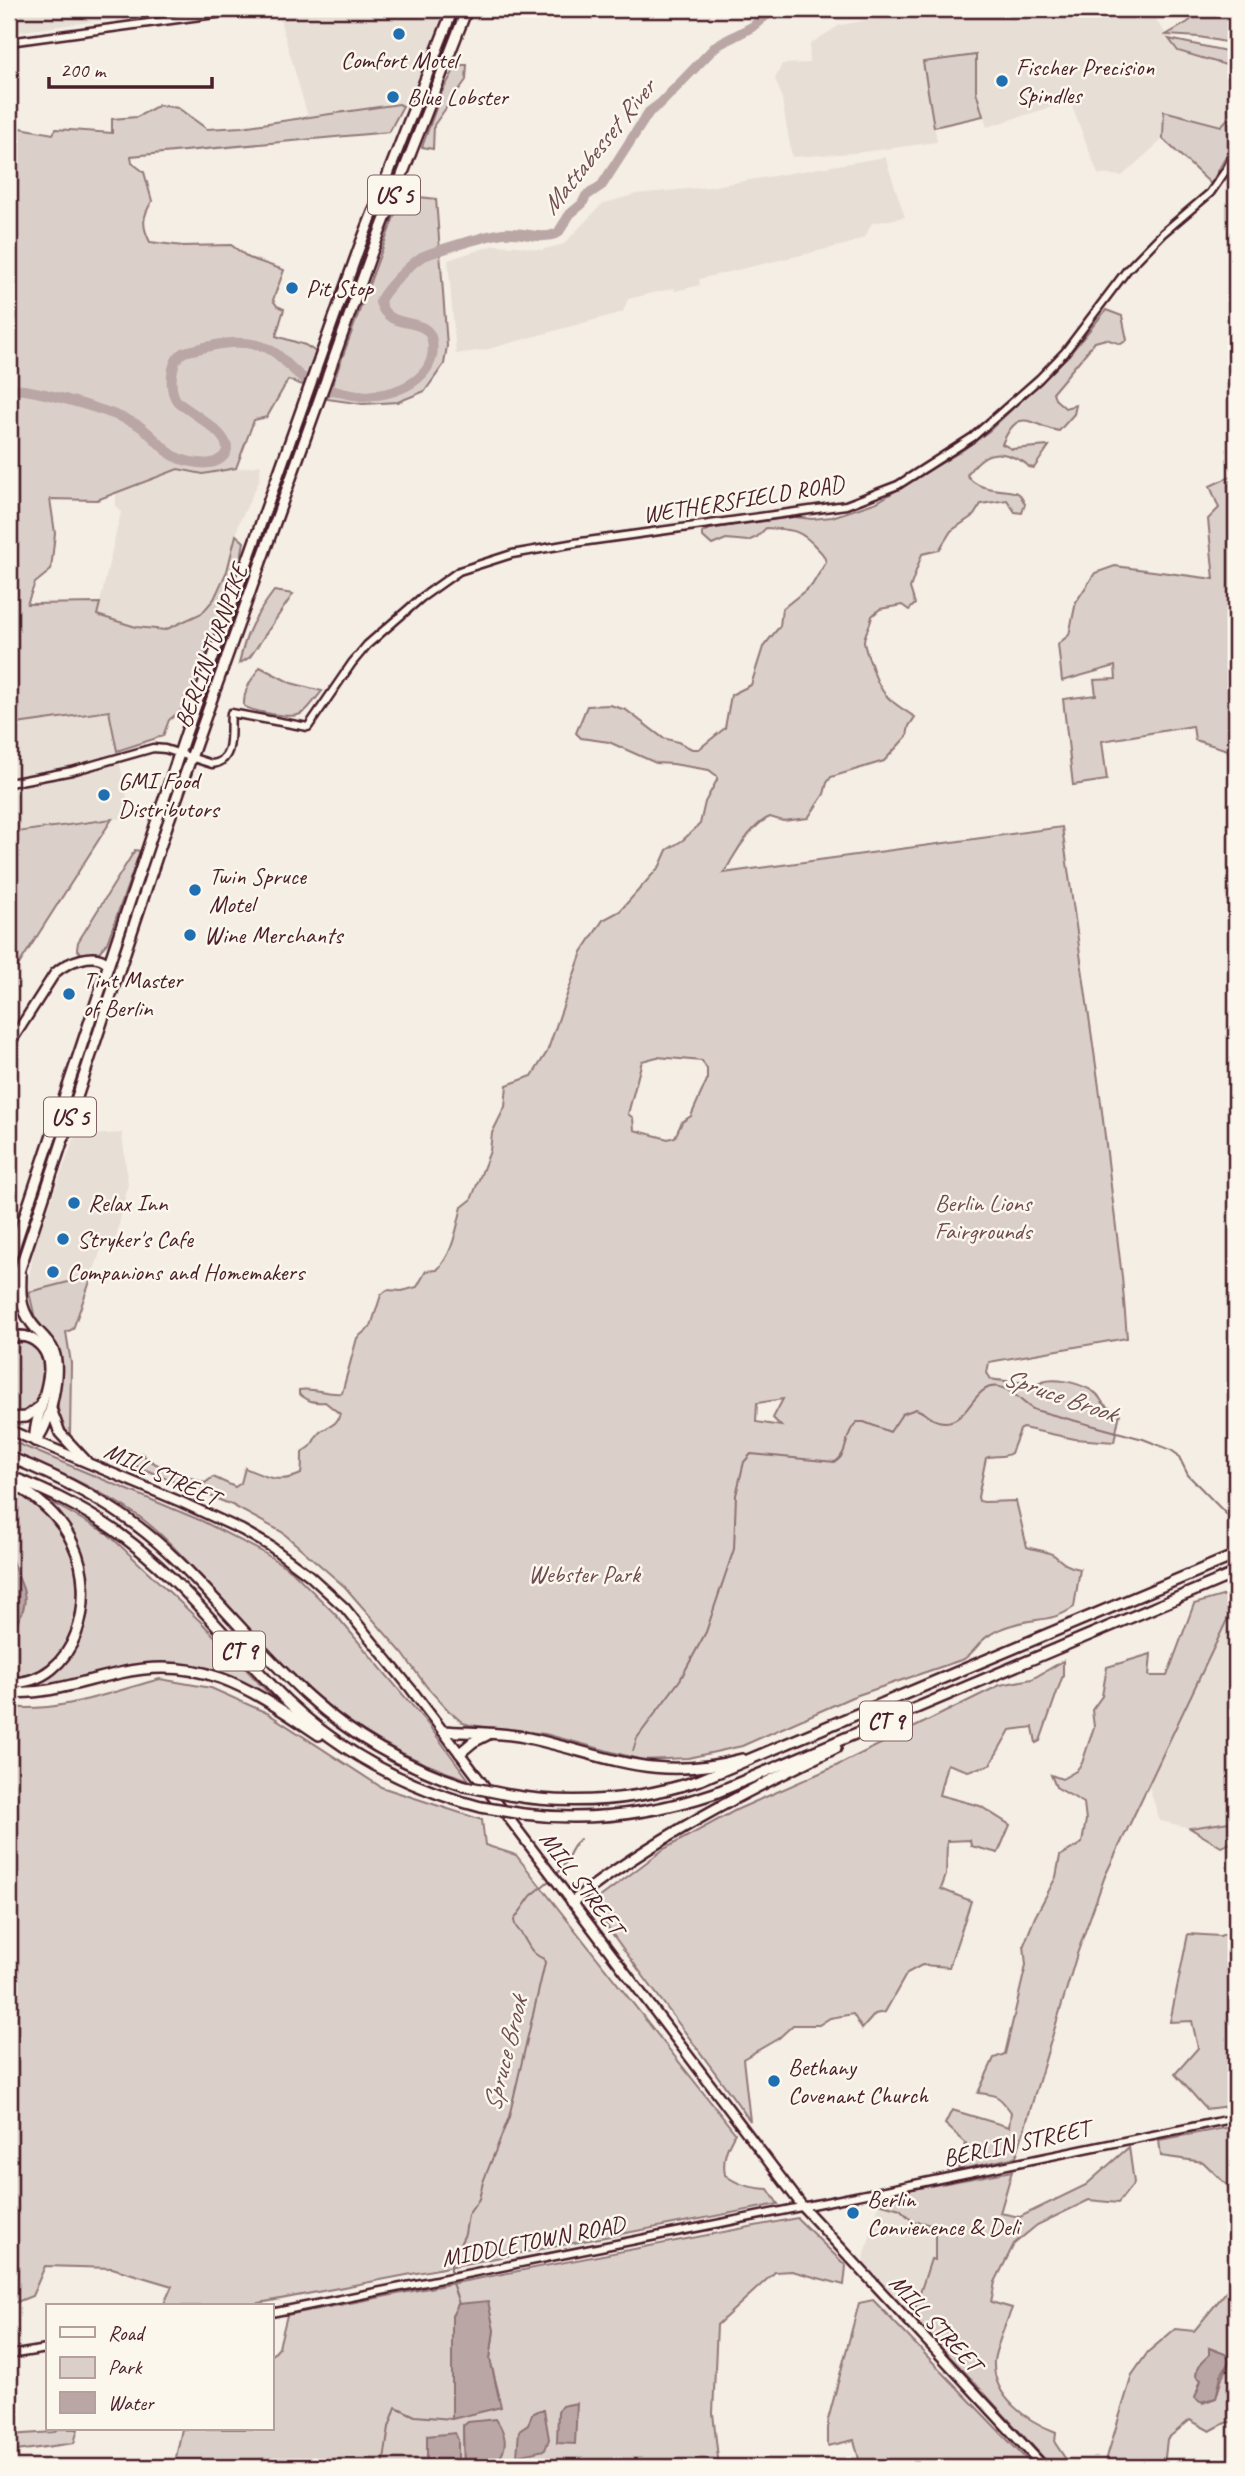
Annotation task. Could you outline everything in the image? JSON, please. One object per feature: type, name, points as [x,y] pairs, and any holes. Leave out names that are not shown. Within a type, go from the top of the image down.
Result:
[{"type":"highway","name":"BERLIN TURNPIKE","points":[[9,1263],[178,754],[364,235],[453,9]]},
{"type":"highway","name":"BERLIN TURNPIKE","points":[[9,1302],[191,758],[398,182],[467,9]]},
{"type":"highway","points":[[21,1266],[20,1296],[23,1309],[30,1322],[50,1344],[55,1357],[56,1372],[35,1432],[35,1441]]},
{"type":"highway","points":[[9,1339],[17,1336],[29,1338],[44,1351],[49,1368],[46,1405],[60,1433],[86,1461]]},
{"type":"highway","points":[[9,1418],[28,1416],[46,1405]]},
{"type":"highway","name":"CT 9","points":[[9,1457],[80,1489],[144,1531],[184,1567],[303,1693],[349,1729],[394,1757],[465,1786],[509,1795],[566,1800],[638,1796],[700,1780],[1236,1555]]},
{"type":"highway","name":"CT 9","points":[[9,1476],[78,1507],[136,1546],[178,1585],[287,1700],[316,1727],[349,1750],[409,1783],[444,1796],[481,1807],[523,1814],[592,1817],[629,1814],[667,1807],[722,1790],[1236,1573]]},
{"type":"highway","points":[[9,1481],[45,1506],[63,1526],[80,1561],[83,1588],[78,1627],[60,1662],[50,1672],[35,1679],[9,1684]]},
{"type":"highway","points":[[9,1692],[48,1691],[137,1670],[191,1670],[225,1679],[248,1689],[327,1741],[349,1750]]},
{"type":"highway","points":[[443,1731],[525,1737],[622,1763],[652,1768],[699,1768],[764,1755]]},
{"type":"highway","points":[[572,1902],[614,1870],[664,1838],[850,1742],[862,1731]]},
{"type":"highway","points":[[460,1754],[473,1742],[492,1733]]},
{"type":"main road","points":[[9,1045],[55,973],[63,965],[102,958],[108,964],[120,967]]},
{"type":"main road","name":"MILL STREET","points":[[9,1430],[86,1461],[247,1533],[295,1563],[359,1623],[803,2207],[1044,2467]]},
{"type":"street","points":[[9,42],[253,9]]},
{"type":"street","name":"WETHERSFIELD ROAD","points":[[191,758],[212,764],[223,761],[229,751],[231,713],[308,727],[336,684],[367,645],[421,598],[459,571],[512,554],[581,542],[846,505],[898,485],[973,437],[1039,379],[1065,352],[1127,270],[1163,233],[1210,193],[1236,150]]},
{"type":"street","points":[[9,783],[72,771],[153,748],[191,758]]},
{"type":"street","name":"BERLIN STREET","points":[[803,2207],[1236,2118]]},
{"type":"street","name":"MIDDLETOWN ROAD","points":[[273,2313],[803,2207]]},
{"type":"street","points":[[9,2355],[46,2349]]},
{"type":"shaded area","points":[[9,9],[153,9],[153,13],[9,33]]},
{"type":"shaded area","points":[[277,9],[448,9],[408,107],[398,104],[308,117]]},
{"type":"shaded area","points":[[889,9],[1157,9],[1155,16],[1158,23],[1178,51],[1236,68],[1236,110],[1221,126],[1164,112],[1163,139],[1122,176],[1098,174],[1070,101],[987,127],[976,91],[975,55],[924,62],[937,142],[855,153],[792,157],[781,94],[775,79],[782,64],[809,63],[810,44],[840,25],[874,19]]},
{"type":"shaded area","points":[[885,157],[905,217],[872,223],[865,237],[848,244],[699,279],[700,285],[628,299],[623,312],[485,350],[456,354],[448,260],[494,245],[541,250],[564,244],[602,204],[636,194],[709,187]]},
{"type":"shaded area","points":[[261,465],[259,481],[239,523],[228,571],[214,599],[202,613],[165,630],[137,627],[97,615],[121,512],[116,506],[116,493],[178,469],[203,474]]},
{"type":"shaded area","points":[[109,711],[131,817],[9,833],[9,725]]},
{"type":"shaded area","points":[[122,1133],[128,1184],[114,1247],[102,1247],[92,1276],[29,1292],[28,1282],[35,1243],[75,1136]]},
{"type":"shaded area","points":[[1236,1601],[1236,1821],[1190,1828],[1160,1821],[1148,1784]]},
{"type":"shaded area","points":[[879,2203],[900,2209],[914,2223],[922,2222],[935,2227],[935,2261],[930,2260],[912,2318],[864,2265]]},
{"type":"green space","points":[[1203,9],[1236,9],[1236,44],[1199,37],[1166,35]]},
{"type":"green space","points":[[1169,39],[1236,53],[1236,68],[1178,51]]},
{"type":"green space","points":[[976,55],[976,91],[983,116],[934,127],[923,62]]},
{"type":"green space","points":[[457,65],[467,65],[466,80],[434,125],[433,149],[422,147],[442,92]]},
{"type":"green space","points":[[399,104],[403,106],[389,132],[131,156],[132,163],[144,172],[152,201],[144,221],[150,242],[183,246],[231,245],[249,258],[284,270],[273,300],[277,306],[284,309],[276,336],[305,345],[319,354],[306,386],[288,380],[267,417],[254,420],[236,468],[203,474],[178,469],[97,500],[50,499],[55,533],[51,570],[35,583],[27,604],[100,603],[97,615],[136,627],[165,630],[202,613],[214,599],[227,571],[236,535],[244,542],[240,564],[189,698],[185,698],[184,708],[169,720],[163,736],[117,751],[109,711],[9,725],[9,717],[19,708],[9,682],[9,126],[53,134],[56,129],[112,133],[112,119],[137,117],[159,105],[178,108],[207,129],[241,127]]},
{"type":"green space","points":[[1236,110],[1236,138],[1211,184],[1163,139],[1164,111],[1221,126]]},
{"type":"green space","points":[[402,195],[436,199],[447,346],[444,364],[425,391],[398,402],[363,404],[327,399]]},
{"type":"green space","points":[[1106,310],[1122,316],[1127,340],[1121,344],[1106,339],[1095,342],[1053,392],[1055,399],[1065,408],[1076,405],[1074,414],[1059,431],[1021,421],[1015,424],[1002,444],[1012,449],[1049,446],[1034,468],[1012,457],[993,454],[981,459],[967,475],[972,481],[987,488],[1019,494],[1025,504],[1022,513],[1015,512],[1007,500],[981,504],[974,515],[951,531],[939,550],[922,554],[910,588],[915,604],[909,610],[902,605],[880,609],[872,616],[864,640],[866,650],[882,690],[892,701],[915,717],[907,736],[884,761],[831,777],[824,794],[808,818],[783,821],[770,817],[764,820],[748,835],[723,873],[1062,827],[1099,1087],[1127,1338],[989,1362],[987,1373],[991,1379],[1035,1386],[1041,1382],[1056,1380],[1073,1383],[1096,1393],[1103,1403],[1120,1413],[1114,1442],[1075,1439],[1023,1428],[1011,1453],[986,1458],[978,1497],[979,1501],[984,1502],[1016,1501],[1027,1547],[1049,1553],[1080,1569],[1074,1607],[1051,1618],[1005,1627],[986,1638],[964,1659],[852,1697],[742,1746],[688,1758],[642,1760],[545,1734],[463,1723],[427,1687],[403,1654],[345,1587],[282,1532],[232,1505],[136,1466],[134,1461],[141,1453],[154,1463],[180,1474],[205,1483],[213,1477],[235,1487],[241,1483],[245,1468],[279,1479],[301,1474],[302,1453],[340,1414],[325,1402],[314,1402],[305,1398],[299,1394],[299,1390],[342,1393],[357,1338],[371,1326],[381,1295],[387,1290],[402,1291],[417,1287],[426,1271],[437,1270],[443,1263],[454,1240],[462,1207],[471,1200],[490,1151],[492,1133],[505,1107],[507,1085],[532,1076],[547,1052],[582,952],[603,920],[620,911],[660,866],[667,850],[700,824],[705,802],[717,780],[717,776],[709,770],[656,763],[609,742],[581,738],[576,733],[587,706],[610,705],[626,710],[663,738],[699,749],[725,728],[731,695],[751,685],[763,647],[780,626],[782,609],[812,585],[826,562],[823,554],[811,541],[794,531],[766,528],[748,541],[726,539],[712,545],[702,533],[710,529],[786,516],[812,519],[832,517],[877,502],[963,450],[989,431],[1069,355]],"holes":[[[657,1057],[702,1061],[707,1069],[707,1080],[691,1116],[682,1122],[675,1137],[668,1139],[634,1130],[633,1118],[628,1114],[642,1061]],[[783,1399],[773,1418],[781,1426],[756,1422],[757,1403]]]},
{"type":"green space","points":[[1236,474],[1236,763],[1230,760],[1228,750],[1195,740],[1193,726],[1102,741],[1107,780],[1073,785],[1063,699],[1096,695],[1094,680],[1116,679],[1115,666],[1062,681],[1058,644],[1069,635],[1076,602],[1095,573],[1115,566],[1214,579],[1208,519],[1219,508],[1210,486]]},
{"type":"green space","points":[[274,591],[293,594],[250,657],[239,664],[252,625]]},
{"type":"green space","points":[[260,667],[291,683],[322,691],[306,711],[296,716],[250,709],[244,706],[245,695]]},
{"type":"green space","points":[[112,819],[9,980],[9,833]]},
{"type":"green space","points":[[135,850],[140,851],[107,943],[99,952],[81,954],[77,949],[78,942]]},
{"type":"green space","points":[[92,1276],[73,1329],[66,1332],[71,1363],[70,1438],[59,1419],[57,1395],[62,1368],[59,1349],[35,1318],[29,1292]]},
{"type":"green space","points":[[15,1342],[29,1344],[38,1351],[46,1374],[40,1399],[34,1409],[25,1414],[9,1415],[9,1346]]},
{"type":"green space","points":[[9,1440],[202,1521],[261,1551],[292,1571],[335,1614],[427,1723],[469,1780],[423,1763],[379,1741],[339,1714],[290,1671],[157,1531],[122,1505],[91,1488],[9,1451]]},
{"type":"green space","points":[[9,1488],[42,1510],[59,1527],[70,1548],[76,1571],[77,1596],[74,1621],[66,1643],[52,1661],[34,1674],[9,1678]]},
{"type":"green space","points":[[42,1497],[108,1534],[202,1623],[280,1705],[256,1689],[212,1670],[169,1664],[120,1669],[52,1686],[25,1688],[51,1676],[67,1659],[77,1642],[88,1604],[88,1583],[79,1545],[66,1524]]},
{"type":"green space","points":[[1236,1592],[1236,1601],[1105,1876],[1077,1954],[1016,2157],[958,2170],[966,2143],[945,2124],[952,2110],[1009,2127],[1011,2112],[1004,2103],[998,2097],[978,2093],[994,2058],[1005,2054],[1026,1965],[1024,1945],[1056,1877],[1060,1856],[1082,1843],[1086,1820],[1084,1803],[1056,1787],[1051,1775],[1062,1779],[1076,1771],[1082,1763],[1094,1727],[1092,1710],[1102,1696],[1107,1667],[1151,1654],[1149,1676],[1167,1676],[1194,1604]]},
{"type":"green space","points":[[1063,1661],[1063,1675],[1040,1741],[1036,1743],[1033,1727],[1010,1730],[990,1765],[968,1771],[947,1764],[939,1795],[980,1806],[1010,1825],[998,1853],[971,1846],[970,1840],[947,1841],[946,1875],[941,1889],[971,1901],[949,1967],[922,1965],[907,1973],[885,2012],[875,2014],[862,2029],[853,2014],[830,2018],[819,2025],[793,2025],[779,2038],[743,2059],[750,2121],[591,1904],[664,1849],[736,1810],[836,1766],[1000,1685],[1032,1679]]},
{"type":"green space","points":[[160,1679],[211,1688],[267,1713],[381,1787],[482,1820],[485,1845],[516,1855],[735,2133],[726,2153],[725,2175],[745,2185],[768,2189],[778,2204],[254,2304],[164,2304],[172,2286],[112,2268],[45,2266],[32,2296],[9,2305],[9,1707],[47,1707]]},
{"type":"green space","points":[[1236,1821],[1236,1841],[1221,1847],[1190,1828]]},
{"type":"green space","points":[[1236,1908],[1236,2105],[1206,2109],[1175,2074],[1198,2048],[1192,2021],[1170,2022],[1188,1934],[1220,1936],[1228,1933]]},
{"type":"green space","points":[[1236,2126],[1236,2202],[1234,2192],[1203,2162],[1161,2156],[1159,2140]]},
{"type":"green space","points":[[1129,2147],[1134,2183],[1118,2203],[1089,2200],[1037,2225],[1014,2244],[995,2282],[991,2302],[1012,2308],[995,2356],[995,2374],[999,2386],[1013,2406],[1056,2432],[1055,2443],[1071,2467],[1052,2467],[912,2318],[931,2259],[935,2260],[935,2227],[922,2222],[914,2223],[900,2209],[879,2203],[881,2195],[1012,2171],[1000,2213],[1020,2217],[1086,2185]]},
{"type":"green space","points":[[797,2218],[846,2266],[844,2285],[792,2271],[775,2272],[717,2325],[713,2413],[719,2467],[471,2467],[497,2462],[463,2426],[464,2467],[458,2467],[458,2440],[427,2436],[427,2467],[174,2467],[182,2430],[273,2430],[273,2354],[279,2347],[287,2315]],"holes":[[[452,2316],[494,2330],[490,2359],[499,2395],[453,2418]]]},
{"type":"green space","points":[[1236,2268],[1236,2421],[1210,2431],[1190,2420],[1167,2439],[1164,2467],[1104,2467],[1132,2375],[1148,2352],[1175,2329],[1194,2331],[1230,2287]],"holes":[[[1209,2348],[1225,2354],[1230,2362],[1216,2398],[1203,2403],[1197,2391],[1202,2362],[1210,2355]]]},
{"type":"green space","points":[[873,2300],[1026,2459],[1029,2467],[1016,2467],[1005,2461],[996,2467],[861,2467],[854,2440],[828,2446],[828,2420],[859,2303]]},
{"type":"green space","points":[[78,2430],[74,2443],[9,2452],[9,2435]]},
{"type":"water","points":[[9,1549],[25,1600],[18,1620],[9,1634]]},
{"type":"water","points":[[488,2301],[494,2330],[490,2359],[501,2407],[452,2419],[452,2316],[458,2304]]},
{"type":"water","points":[[1209,2348],[1225,2354],[1230,2360],[1221,2375],[1216,2398],[1200,2402],[1195,2398],[1201,2380],[1196,2373],[1209,2355]]},
{"type":"water","points":[[577,2403],[575,2444],[557,2443],[558,2411],[562,2406]]},
{"type":"water","points":[[544,2410],[549,2439],[545,2450],[517,2456],[519,2431],[528,2425],[532,2414]]},
{"type":"water","points":[[496,2419],[505,2440],[497,2462],[464,2467],[463,2426],[468,2422]]},
{"type":"water","points":[[455,2433],[458,2440],[458,2467],[427,2467],[427,2436]]},
{"type":"waterway","name":"Mattabesset River","points":[[9,389],[55,397],[112,414],[138,425],[174,456],[204,463],[217,461],[226,454],[226,445],[222,436],[177,401],[174,395],[173,368],[184,352],[221,344],[248,343],[267,348],[303,378],[336,391],[362,396],[400,389],[412,383],[429,366],[432,341],[423,328],[399,321],[384,311],[380,302],[397,278],[420,258],[475,240],[504,233],[538,236],[558,233],[586,196],[602,185],[649,112],[716,46],[752,27],[774,9]]},
{"type":"waterway","name":"Spruce Brook","points":[[633,1751],[637,1738],[680,1680],[706,1632],[734,1549],[736,1495],[744,1462],[751,1454],[835,1462],[843,1454],[850,1432],[857,1422],[890,1432],[902,1414],[916,1409],[937,1421],[954,1420],[985,1389],[1003,1388],[1035,1410],[1143,1439],[1171,1450],[1178,1455],[1188,1475],[1236,1524]]},
{"type":"waterway","name":"Spruce Brook","points":[[557,1874],[580,1839]]},
{"type":"waterway","name":"Spruce Brook","points":[[459,2304],[451,2280],[451,2263],[465,2234],[468,2215],[479,2199],[509,2117],[545,1963],[544,1959],[531,1950],[514,1920],[531,1896],[550,1880]]},
{"type":"waterway","points":[[383,2467],[389,2427],[396,2407],[415,2416],[452,2419]]},
{"type":"place","name":"Comfort Motel","points":[[399,34]]},
{"type":"place","name":"Fischer Precision Spindles","points":[[1002,81]]},
{"type":"place","name":"Blue Lobster","points":[[393,97]]},
{"type":"place","name":"Pit Stop","points":[[292,288]]},
{"type":"place","name":"GMI Food Distributors","points":[[104,795]]},
{"type":"place","name":"Twin Spruce Motel","points":[[195,890]]},
{"type":"place","name":"Wine Merchants","points":[[190,935]]},
{"type":"place","name":"Tint Master of Berlin","points":[[69,994]]},
{"type":"place","name":"Relax Inn","points":[[74,1203]]},
{"type":"place","name":"Stryker's Cafe","points":[[63,1239]]},
{"type":"place","name":"Companions and Homemakers","points":[[53,1272]]},
{"type":"place","name":"Bethany Covenant Church","points":[[774,2081]]},
{"type":"place","name":"Berlin Convienence & Deli","points":[[853,2213]]},
{"type":"park label","name":"Berlin Lions Fairgrounds","points":[[983,1217]]},
{"type":"park label","name":"Webster Park","points":[[584,1574]]}]
